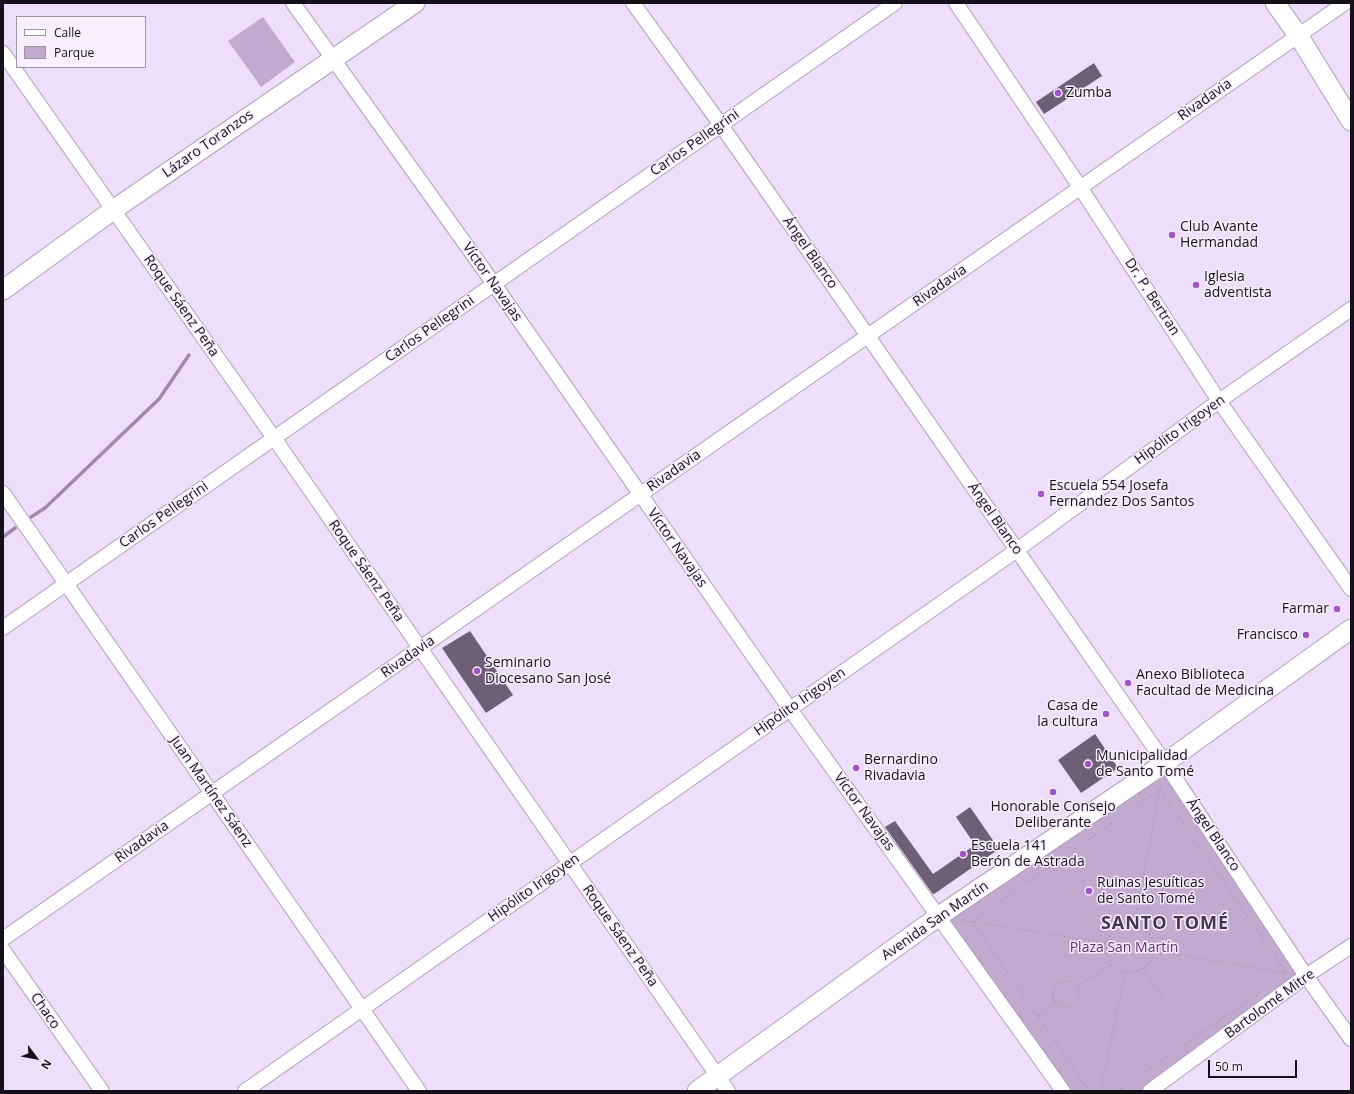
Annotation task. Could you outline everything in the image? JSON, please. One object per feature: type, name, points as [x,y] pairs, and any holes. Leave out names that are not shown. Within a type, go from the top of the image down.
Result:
[{"type":"main road","name":"Lázaro Toranzos","points":[[3,290],[113,210],[331,59],[415,3]]},
{"type":"main road","points":[[1275,3],[1298,36],[1351,121]]},
{"type":"main road","name":"Avenida San Martín","points":[[697,1091],[723,1084],[939,916],[1165,763],[1351,630]]},
{"type":"street","name":"Víctor Navajas","points":[[293,3],[331,59],[494,284],[790,709],[1063,1091]]},
{"type":"street","name":"Ángel Blanco","points":[[633,3],[721,125],[1165,763],[1306,976],[1351,1039]]},
{"type":"street","name":"Carlos Pellegrini","points":[[3,628],[895,3]]},
{"type":"street","name":"Dr. P. Bertran","points":[[956,3],[1080,188],[1219,401],[1351,589]]},
{"type":"street","name":"Rivadavia","points":[[3,939],[1345,3]]},
{"type":"street","name":"Roque Sáenz Peña","points":[[3,53],[274,438],[723,1084]]},
{"type":"street","name":"Hipólito Irigoyen","points":[[245,1091],[1017,550],[1219,401],[1351,309]]},
{"type":"street","name":"Juan Martínez Sáenz","points":[[3,494],[419,1091]]},
{"type":"street","name":"Bartolomé Mitre","points":[[1150,1091],[1306,976],[1351,946]]},
{"type":"street","name":"Chaco","points":[[3,950],[102,1091]]},
{"type":"path","points":[[1134,925],[1165,763]]},
{"type":"path","points":[[972,921],[1160,790]]},
{"type":"path","points":[[1160,790],[1287,973]]},
{"type":"path","points":[[939,916],[1107,943]]},
{"type":"path","points":[[972,921],[1089,1091]]},
{"type":"path","points":[[1126,925],[1134,925],[1144,930],[1148,934],[1153,945],[1153,951],[1148,963],[1143,968],[1132,972],[1125,972],[1112,964],[1106,951],[1107,943],[1114,931],[1126,925]]},
{"type":"path","points":[[1153,951],[1306,976]]},
{"type":"path","points":[[1076,987],[1112,964]]},
{"type":"path","points":[[1143,968],[1166,1002]]},
{"type":"path","points":[[1101,1091],[1125,972]]},
{"type":"path","points":[[1280,978],[1287,973]]},
{"type":"path","points":[[1066,982],[1076,987],[1077,1000],[1072,1006],[1063,1007],[1056,1002],[1054,991],[1058,984],[1066,982]]},
{"type":"path","points":[[1118,1091],[1274,982]]},
{"type":"path","points":[[1037,1016],[1056,1002]]},
{"type":"green space","points":[[263,17],[295,62],[261,87],[228,41]]},
{"type":"green space","name":"Plaza San Martín","points":[[1165,763],[1306,976],[1150,1091],[1063,1091],[939,916]]},
{"type":"building","points":[[1094,63],[1102,76],[1044,114],[1036,102]]},
{"type":"building","name":"Seminario Diocesano San José","points":[[470,631],[513,695],[486,713],[442,648]]},
{"type":"building","name":"Municipalidad de Santo Tomé","points":[[1095,734],[1118,768],[1081,793],[1058,760]]},
{"type":"building","points":[[970,807],[999,849],[934,894],[885,827],[895,821],[933,874],[975,845],[956,817]]},
{"type":"waterway","points":[[31,517],[45,508],[159,399],[189,355]]},
{"type":"waterway","points":[[3,537],[15,528]]},
{"type":"place","name":"Zumba","points":[[1058,93]]},
{"type":"place","name":"Club Avante Hermandad","points":[[1172,235]]},
{"type":"place","name":"Iglesia adventista","points":[[1196,285]]},
{"type":"place","name":"Escuela 554 Josefa Fernandez Dos Santos","points":[[1041,494]]},
{"type":"place","name":"Farmar","points":[[1337,609]]},
{"type":"place","name":"Francisco","points":[[1306,635]]},
{"type":"place","name":"Seminario Diocesano San José","points":[[477,671]]},
{"type":"place","name":"Anexo Biblioteca Facultad de Medicina","points":[[1128,683]]},
{"type":"place","name":"Casa de la cultura","points":[[1106,714]]},
{"type":"place","name":"Municipalidad de Santo Tomé","points":[[1088,764]]},
{"type":"place","name":"Bernardino Rivadavia","points":[[856,768]]},
{"type":"place","name":"Honorable Consejo Deliberante","points":[[1053,792]]},
{"type":"place","name":"Escuela 141 Berón de Astrada","points":[[963,854]]},
{"type":"place","name":"Ruinas Jesuíticas de Santo Tomé","points":[[1089,891]]},
{"type":"district","name":"SANTO TOMÉ","points":[[1165,924]]}]
